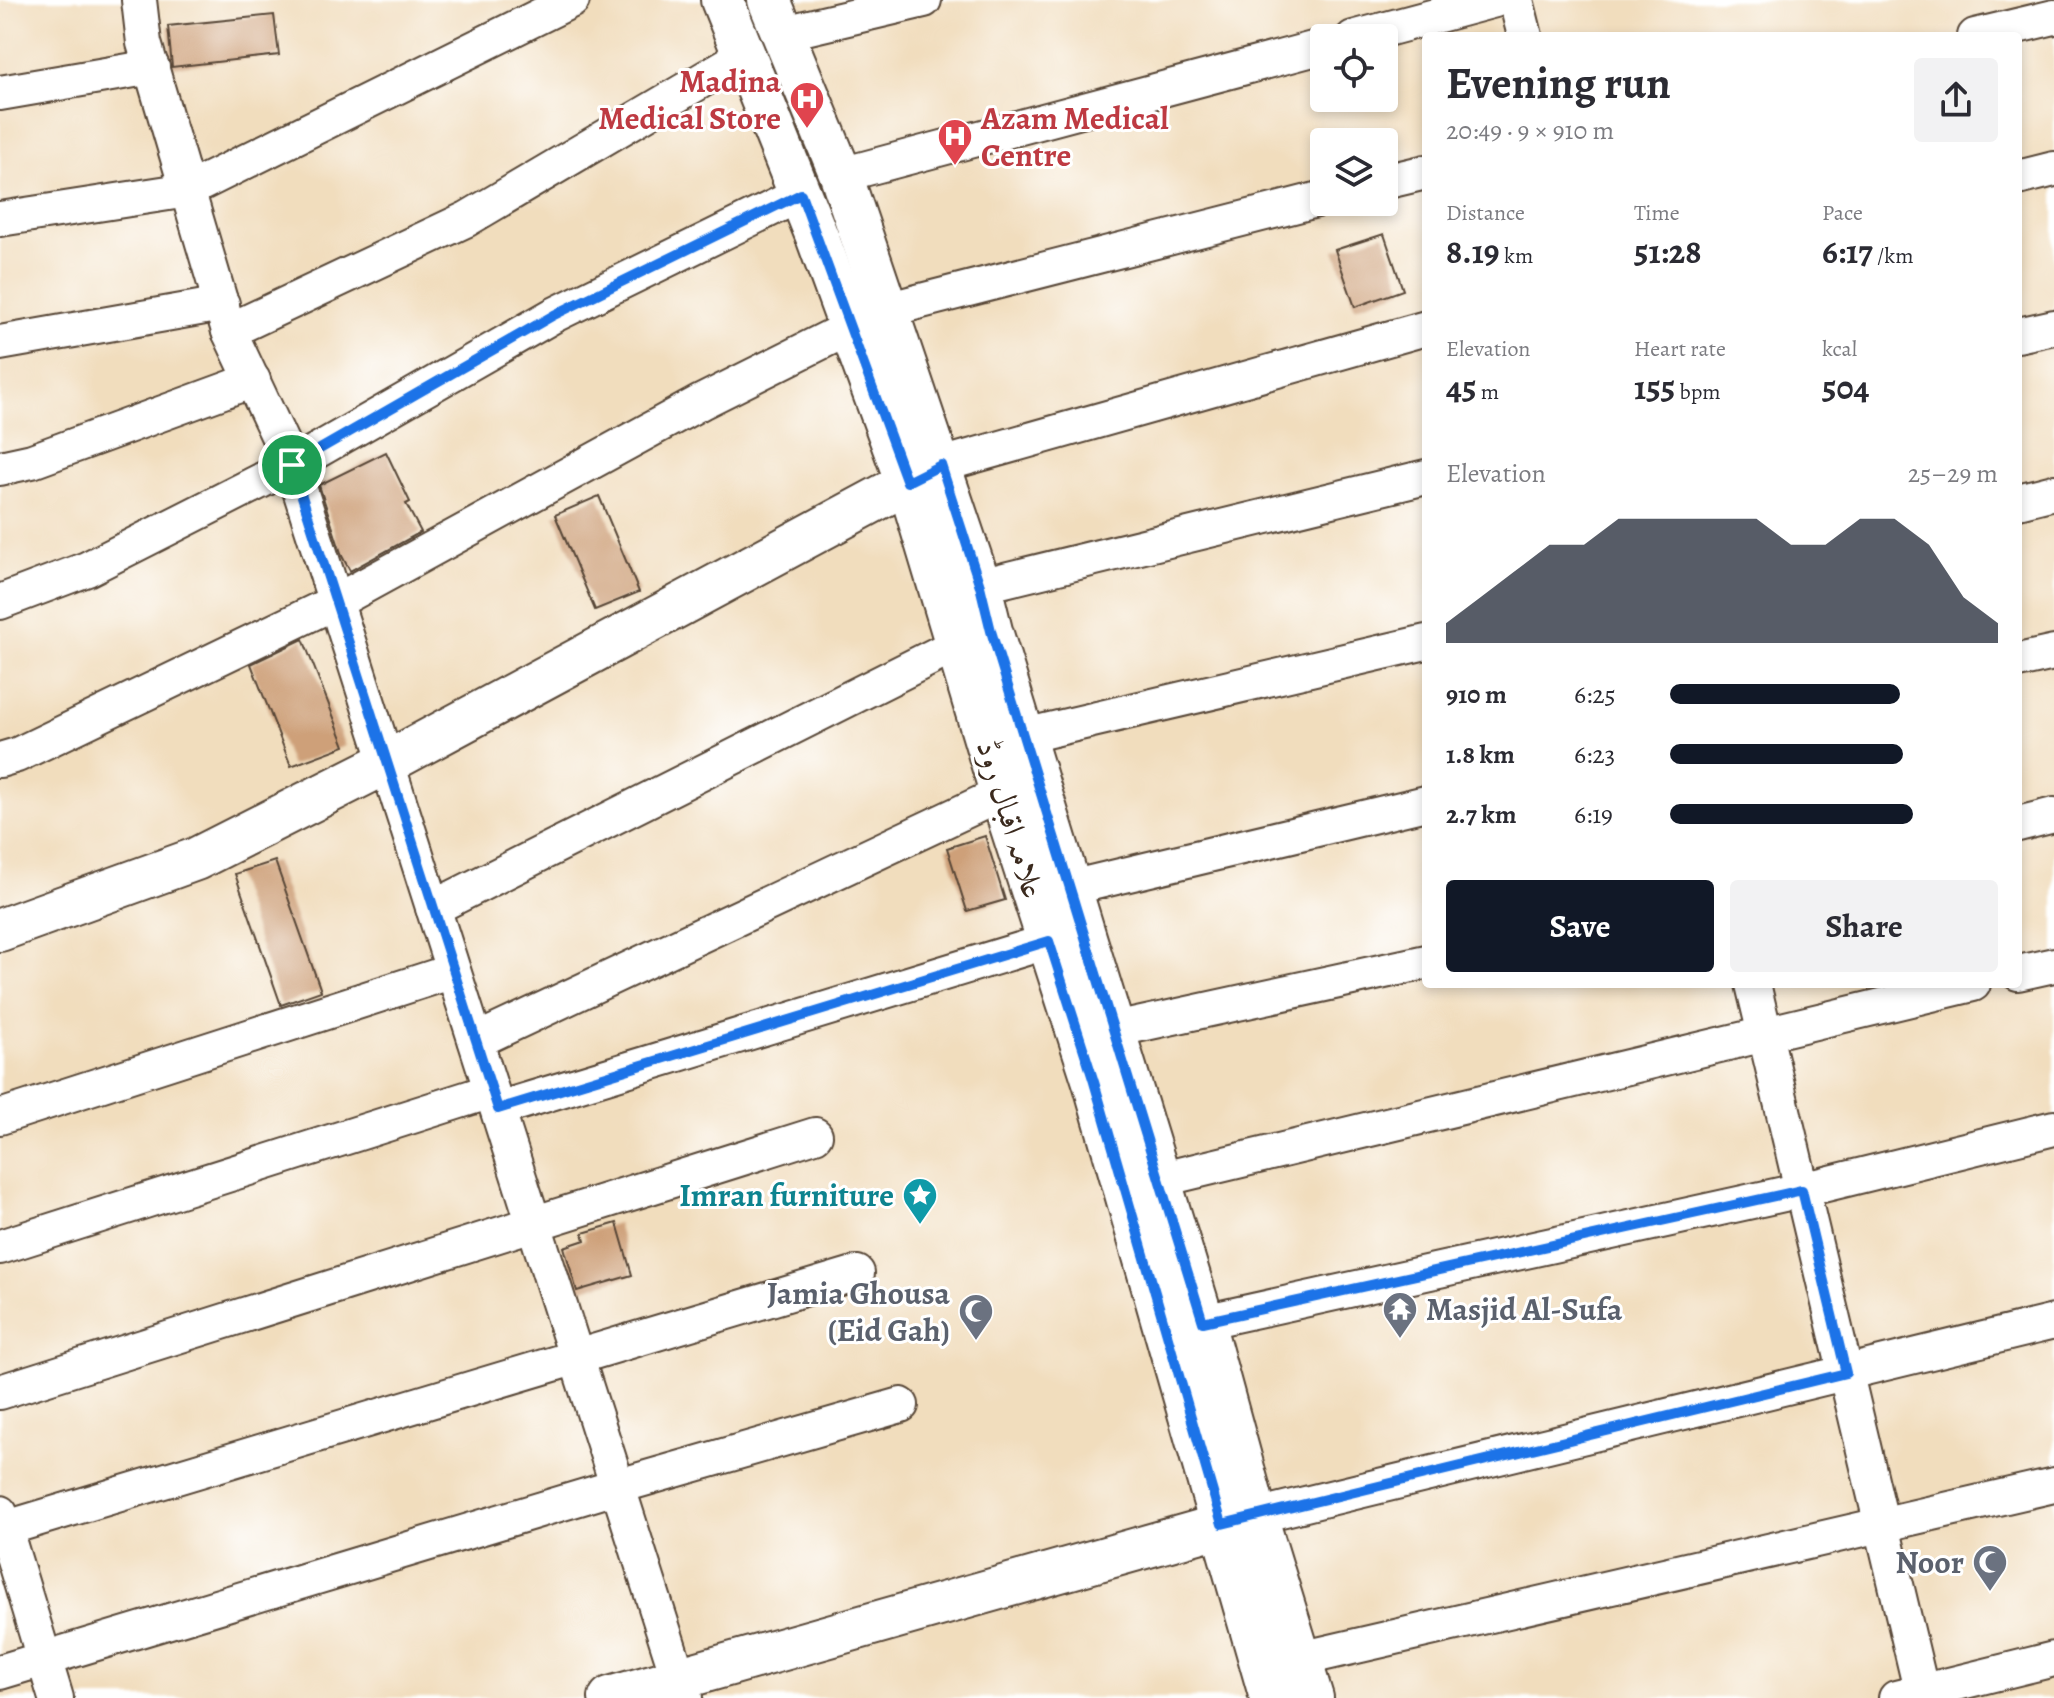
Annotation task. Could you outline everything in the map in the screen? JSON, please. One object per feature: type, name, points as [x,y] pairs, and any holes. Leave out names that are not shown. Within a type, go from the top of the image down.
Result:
[{"type":"street","points":[[139,0],[144,43],[226,318],[292,465],[683,1688]]},
{"type":"street","points":[[0,219],[188,190],[572,0]]},
{"type":"street","name":"علامہ اقبال روڈ","points":[[722,0],[801,194],[868,319],[924,473],[980,586],[991,631],[1203,1322],[1271,1698]]},
{"type":"street","points":[[777,17],[924,0]]},
{"type":"street","points":[[1398,26],[1495,0]]},
{"type":"street","points":[[1516,0],[1524,32]]},
{"type":"street","name":"علامہ اقبال روڈ","points":[[777,17],[826,145],[841,175],[868,319]]},
{"type":"street","points":[[1992,32],[2054,17]]},
{"type":"street","points":[[841,175],[1310,50]]},
{"type":"street","points":[[0,343],[226,318],[467,219],[743,56]]},
{"type":"street","points":[[0,93],[152,67]]},
{"type":"street","points":[[2022,177],[2054,169]]},
{"type":"street","points":[[1398,179],[1422,173]]},
{"type":"street","points":[[0,602],[87,569],[292,465],[554,315],[801,194]]},
{"type":"street","points":[[0,760],[17,755],[335,602],[701,402],[868,319],[1310,202]]},
{"type":"street","points":[[2022,334],[2054,327]]},
{"type":"street","points":[[0,930],[196,859],[386,763],[924,473],[1422,329]]},
{"type":"street","points":[[0,468],[32,461],[253,380]]},
{"type":"street","name":"علامہ اقبال روڈ","points":[[924,473],[958,644],[1049,941],[1239,1520],[1306,1679]]},
{"type":"street","points":[[980,586],[1422,478]]},
{"type":"street","points":[[2022,500],[2054,492]]},
{"type":"street","points":[[1024,736],[1422,643]]},
{"type":"street","points":[[433,908],[958,644]]},
{"type":"street","points":[[2022,660],[2054,653]]},
{"type":"street","points":[[476,1041],[1003,793]]},
{"type":"street","points":[[1070,888],[1422,804]]},
{"type":"street","points":[[2022,823],[2054,815]]},
{"type":"street","points":[[0,1247],[494,1100],[1049,941]]},
{"type":"street","points":[[1114,1030],[1422,963]]},
{"type":"street","points":[[2022,972],[2054,965]]},
{"type":"street","points":[[0,1117],[453,971]]},
{"type":"street","points":[[1754,988],[1882,1524],[1914,1696],[2054,1659]]},
{"type":"street","points":[[1158,1180],[1956,988]]},
{"type":"street","points":[[1203,1322],[1802,1190],[2054,1128]]},
{"type":"street","points":[[0,1392],[815,1135]]},
{"type":"street","points":[[56,1698],[2,1524],[857,1273]]},
{"type":"street","points":[[610,1698],[683,1688],[1239,1520],[2054,1322]]},
{"type":"street","points":[[0,1672],[619,1486],[901,1405]]},
{"type":"street","points":[[1306,1679],[1882,1524],[2054,1485]]},
{"type":"building","points":[[274,15],[279,55],[172,67],[168,26]]},
{"type":"building","points":[[1384,234],[1403,290],[1355,307],[1335,250]]},
{"type":"building","points":[[386,452],[410,502],[406,504],[421,532],[350,571],[342,556],[319,485]]},
{"type":"building","points":[[599,496],[639,592],[595,610],[555,515]]},
{"type":"building","points":[[303,639],[345,746],[291,766],[251,664]]},
{"type":"building","points":[[985,836],[1005,900],[967,911],[947,848]]},
{"type":"building","points":[[275,861],[321,991],[281,1005],[235,874]]},
{"type":"building","points":[[617,1223],[632,1275],[577,1291],[564,1247],[585,1240],[583,1233]]},
{"type":"place","name":"Madina Medical Store","points":[[807,130]]},
{"type":"place","name":"Azam Medical Centre","points":[[955,167]]},
{"type":"place","name":"Imran furniture","points":[[920,1226]]},
{"type":"place","name":"Masjid Al-Sufa","points":[[1400,1340]]},
{"type":"place","name":"Jamia Ghousa (Eid Gah)","points":[[976,1342]]},
{"type":"place","name":"Noor","points":[[1990,1593]]},
{"type":"route","points":[[801,194],[907,482],[941,465],[1203,1322],[1802,1190],[1846,1373],[1222,1524],[1094,1082],[1049,941],[498,1109],[292,465],[554,315],[801,194]]}]
